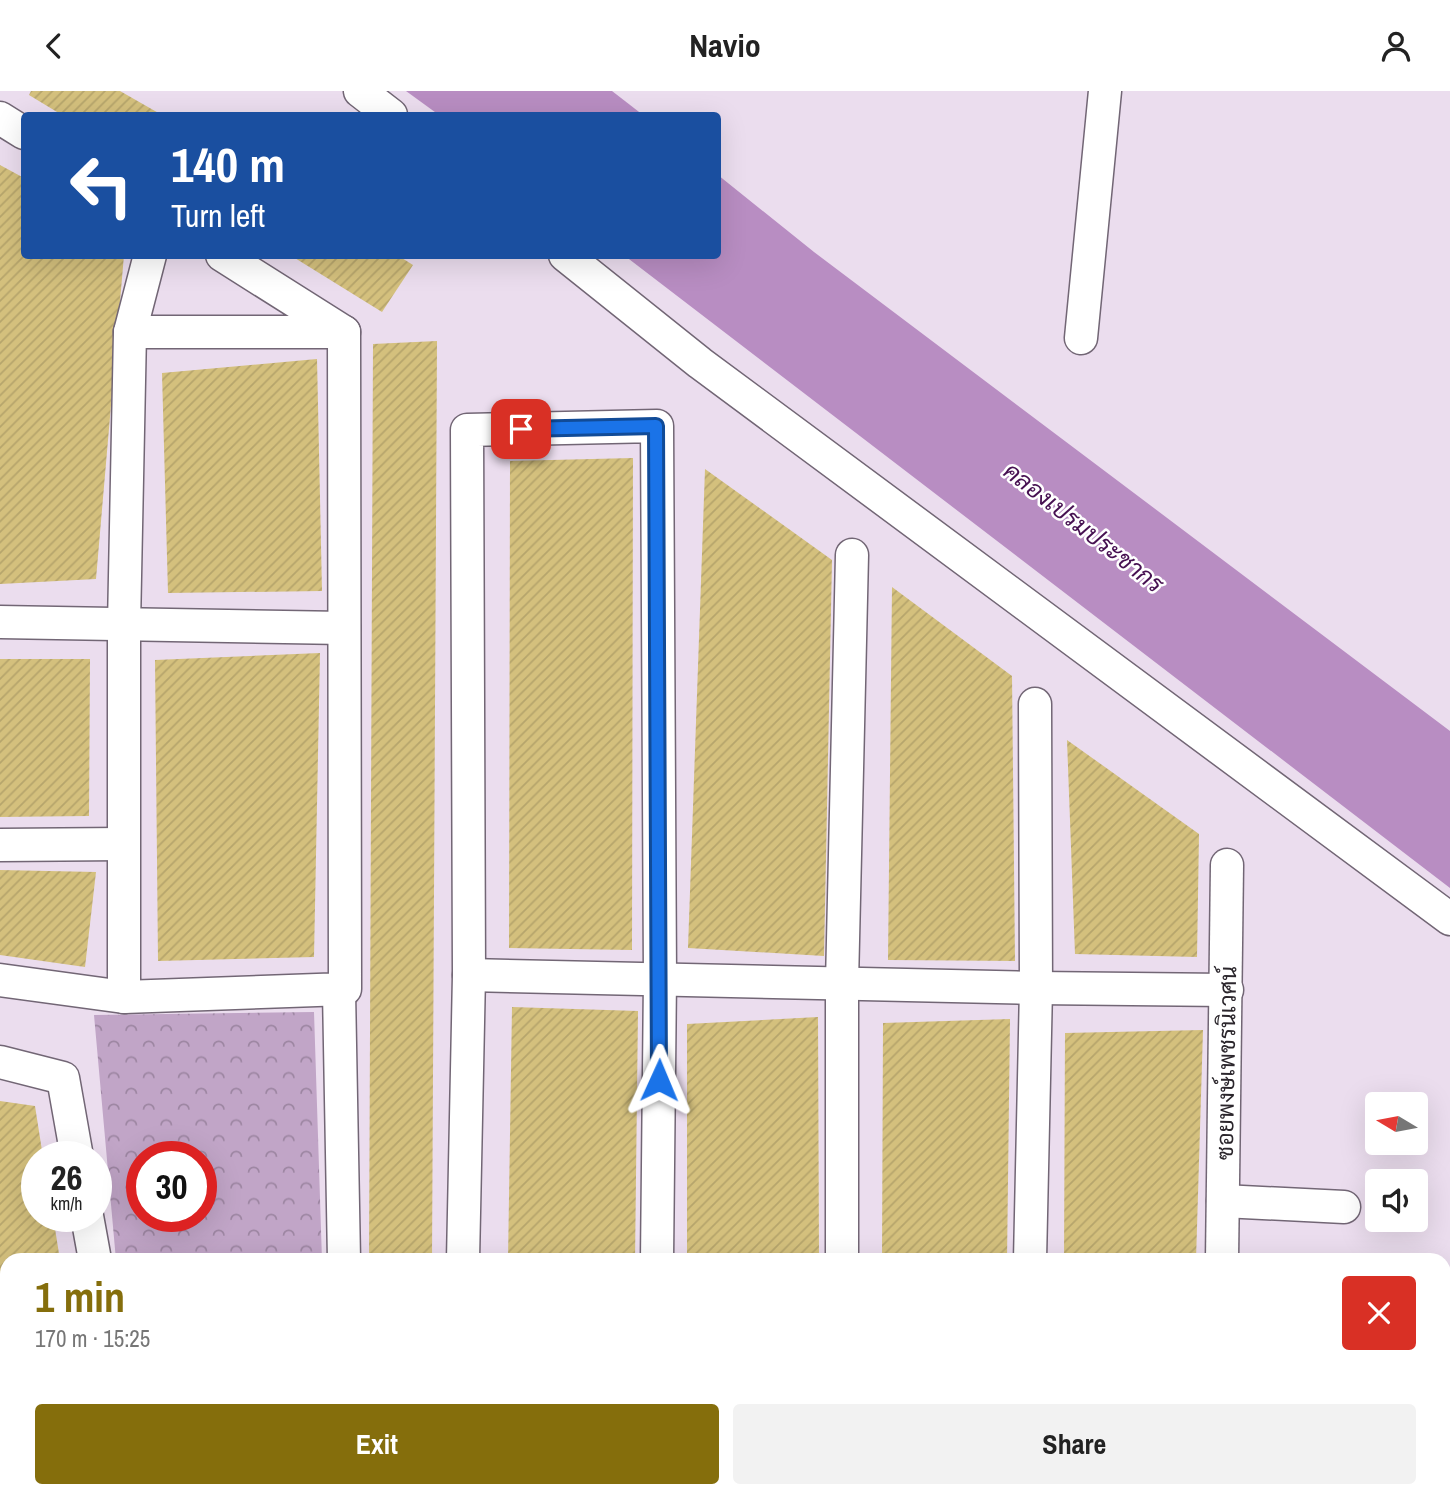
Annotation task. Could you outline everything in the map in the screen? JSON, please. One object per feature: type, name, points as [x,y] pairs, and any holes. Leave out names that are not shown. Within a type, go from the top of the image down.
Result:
[{"type":"street","points":[[360,91],[387,112]]},
{"type":"street","points":[[1081,338],[1105,91]]},
{"type":"street","points":[[0,118],[21,131]]},
{"type":"street","points":[[124,997],[124,625],[130,332],[149,259]]},
{"type":"street","points":[[228,259],[344,332]]},
{"type":"street","points":[[570,259],[700,363],[1450,919]]},
{"type":"street","points":[[130,332],[344,332]]},
{"type":"street","points":[[0,979],[124,997],[345,989],[344,332]]},
{"type":"street","points":[[463,1253],[469,975],[467,430],[656,426],[660,978],[657,1253]]},
{"type":"street","points":[[842,1253],[842,983],[852,555]]},
{"type":"street","points":[[0,622],[344,628]]},
{"type":"street","points":[[1030,1253],[1036,988],[1035,704]]},
{"type":"street","points":[[0,845],[123,844]]},
{"type":"street","name":"ซอยพงษ์เพชรนิเวศน์","points":[[1222,1253],[1227,865]]},
{"type":"street","points":[[469,975],[1227,990]]},
{"type":"street","points":[[338,991],[344,1253]]},
{"type":"street","points":[[0,1062],[63,1078],[74,1141]]},
{"type":"street","points":[[1223,1201],[1344,1207]]},
{"type":"street","points":[[90,1232],[94,1253]]},
{"type":"green space","points":[[314,1012],[322,1253],[115,1253],[112,1215],[112,1141],[105,1141],[94,1015]]},
{"type":"water","points":[[406,91],[612,91],[639,112],[435,112]]},
{"type":"water","name":"คลองเปรมประชากร","points":[[721,177],[814,252],[1450,731],[1450,888],[629,259],[721,259]]},
{"type":"building","points":[[31,91],[120,91],[157,112],[57,112],[29,95]]},
{"type":"building","points":[[0,165],[21,176],[21,259],[124,259],[96,579],[0,584]]},
{"type":"building","points":[[296,259],[403,259],[413,265],[382,312]]},
{"type":"building","points":[[437,341],[432,1253],[369,1253],[373,344]]},
{"type":"building","points":[[317,359],[322,591],[168,593],[162,373]]},
{"type":"building","points":[[633,458],[632,950],[509,948],[510,461]]},
{"type":"building","points":[[705,469],[832,560],[824,956],[688,948]]},
{"type":"building","points":[[892,587],[1012,676],[1015,961],[888,960]]},
{"type":"building","points":[[320,653],[314,957],[158,961],[155,660]]},
{"type":"building","points":[[0,659],[90,659],[89,816],[0,817]]},
{"type":"building","points":[[1067,740],[1199,834],[1197,957],[1075,954]]},
{"type":"building","points":[[0,870],[96,872],[85,967],[0,955]]},
{"type":"building","points":[[512,1007],[638,1011],[635,1253],[508,1253]]},
{"type":"building","points":[[818,1017],[819,1253],[687,1253],[687,1024]]},
{"type":"building","points":[[1010,1019],[1007,1253],[882,1253],[883,1023]]},
{"type":"building","points":[[1203,1030],[1196,1253],[1064,1253],[1065,1033]]},
{"type":"building","points":[[0,1101],[35,1106],[40,1141],[21,1141],[21,1232],[56,1232],[59,1253],[0,1253]]},
{"type":"route","points":[[521,429],[656,426],[659,1080]]}]
